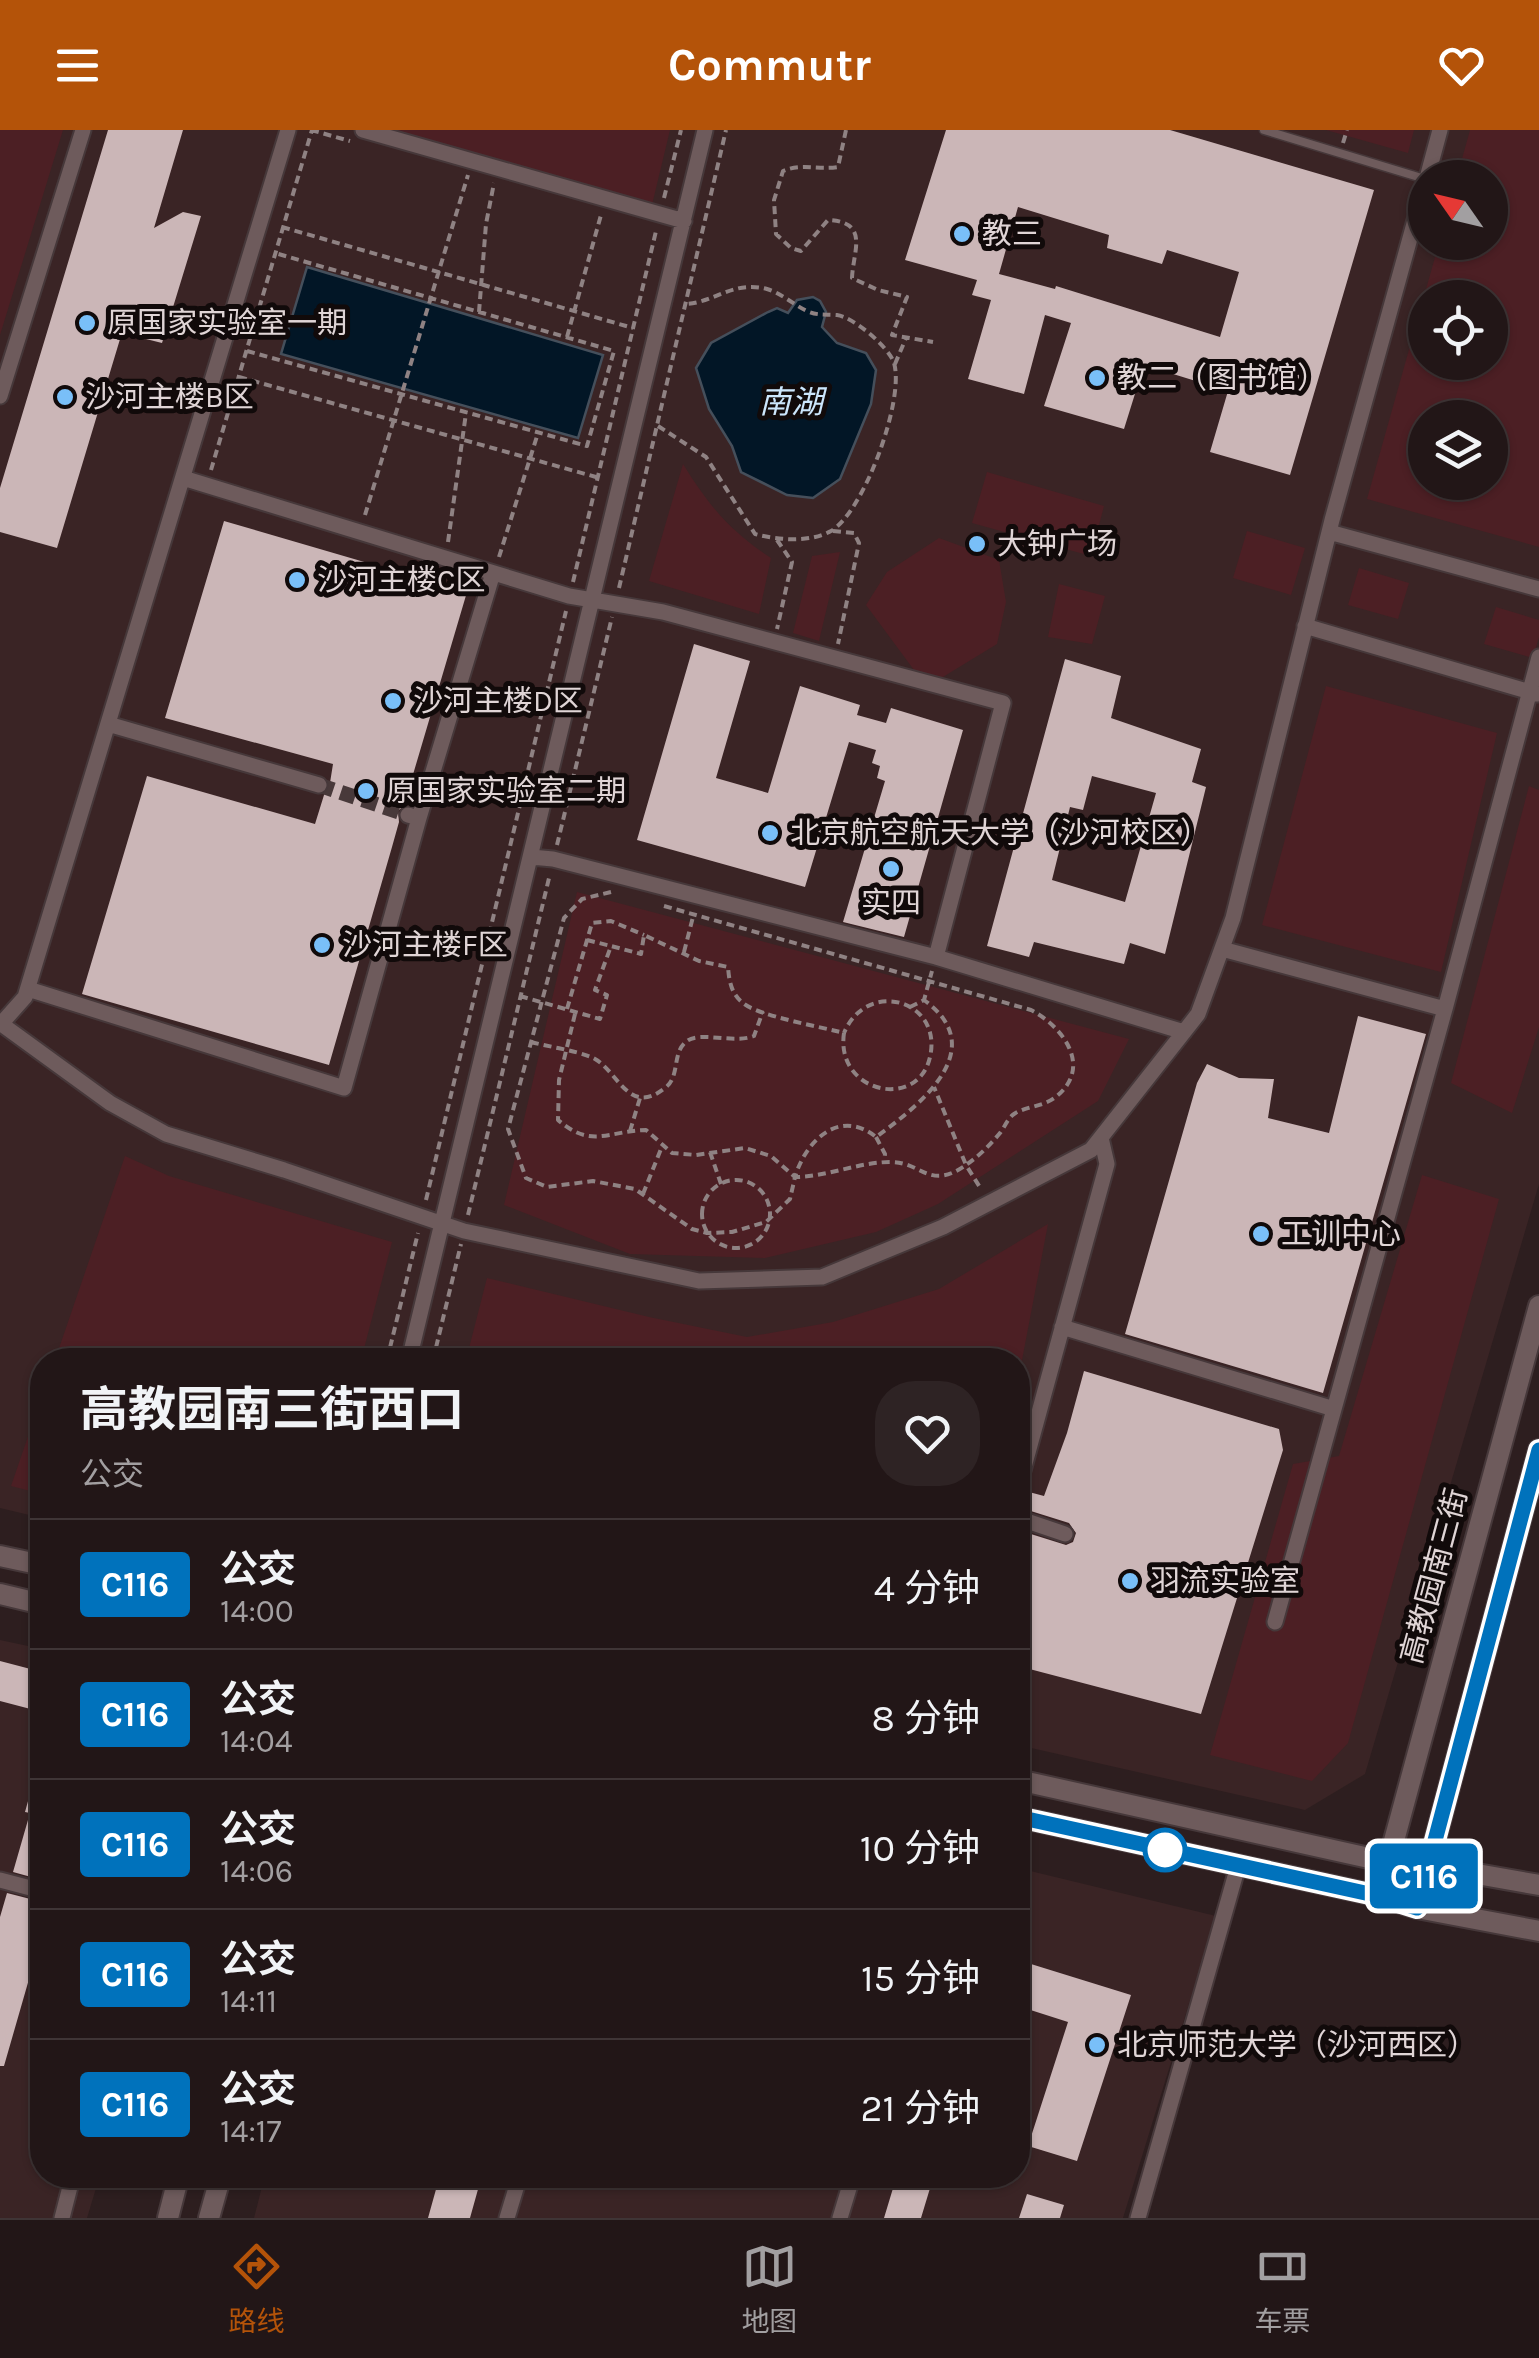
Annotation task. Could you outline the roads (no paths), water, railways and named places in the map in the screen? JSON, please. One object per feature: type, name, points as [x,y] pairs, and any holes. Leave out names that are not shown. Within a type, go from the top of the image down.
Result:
[{"type":"street","points":[[0,396],[83,130]]},
{"type":"street","points":[[288,130],[28,989],[25,998],[0,1023],[110,1103],[166,1134],[464,1231],[699,1281],[822,1277],[943,1228],[1092,1150],[1198,1014],[1233,918],[1329,532],[1408,245]]},
{"type":"street","points":[[363,130],[684,221]]},
{"type":"street","points":[[412,1348],[705,130]]},
{"type":"street","points":[[1432,160],[1440,130]]},
{"type":"street","points":[[183,478],[495,567],[569,596],[663,612],[1003,703],[936,957]]},
{"type":"street","points":[[1329,532],[1539,589]]},
{"type":"street","points":[[28,989],[344,1088],[413,816],[495,567]]},
{"type":"street","points":[[1306,626],[1534,694]]},
{"type":"street","points":[[1274,1622],[1534,694],[1539,657]]},
{"type":"street","points":[[108,724],[319,785]]},
{"type":"street","points":[[531,857],[553,859],[936,957],[1184,1032]]},
{"type":"street","points":[[1222,949],[1445,1009]]},
{"type":"street","points":[[1030,1445],[1107,1164],[1100,1138]]},
{"type":"street","name":"高教园南三街","points":[[1379,1896],[1539,1306]]},
{"type":"street","points":[[1062,1327],[1334,1409]]},
{"type":"street","points":[[1417,1908],[1539,1450]]},
{"type":"street","points":[[1030,1522],[1065,1534]]},
{"type":"street","points":[[0,1556],[30,1562]]},
{"type":"street","points":[[0,1594],[30,1601]]},
{"type":"street","points":[[1030,1783],[1387,1862],[1539,1885]]},
{"type":"street","points":[[1030,1820],[1379,1896],[1417,1908],[1539,1931]]},
{"type":"street","points":[[1138,2218],[1238,1866]]},
{"type":"street","points":[[0,1880],[30,1888]]},
{"type":"street","points":[[62,2218],[70,2188]]},
{"type":"street","points":[[168,2218],[176,2188]]},
{"type":"street","points":[[209,2218],[217,2188]]},
{"type":"street","points":[[507,2218],[516,2188]]},
{"type":"street","points":[[840,2218],[849,2188]]},
{"type":"lane","points":[[1264,130],[1408,174]]},
{"type":"water","points":[[307,267],[603,355],[578,438],[281,354]]},
{"type":"water","name":"南湖","points":[[813,297],[826,312],[822,327],[837,343],[866,353],[876,370],[871,404],[840,479],[813,498],[787,495],[741,472],[732,446],[709,409],[696,368],[711,343],[768,312],[777,308],[788,313],[797,300]]},
{"type":"tunnel","points":[[319,785],[408,815]]},
{"type":"place","name":"教三","points":[[962,234]]},
{"type":"place","name":"原国家实验室一期","points":[[87,323]]},
{"type":"place","name":"教二（图书馆）","points":[[1097,378]]},
{"type":"place","name":"沙河主楼B区","points":[[65,397]]},
{"type":"place","name":"大钟广场","points":[[977,544]]},
{"type":"place","name":"沙河主楼C区","points":[[297,580]]},
{"type":"place","name":"沙河主楼D区","points":[[393,701]]},
{"type":"place","name":"原国家实验室二期","points":[[366,791]]},
{"type":"place","name":"北京航空航天大学（沙河校区）","points":[[770,833]]},
{"type":"place","name":"实四","points":[[891,869]]},
{"type":"place","name":"沙河主楼F区","points":[[322,945]]},
{"type":"place","name":"工训中心","points":[[1261,1234]]},
{"type":"place","name":"羽流实验室","points":[[1130,1581]]},
{"type":"place","name":"北京师范大学（沙河西区）","points":[[1097,2045]]}]
